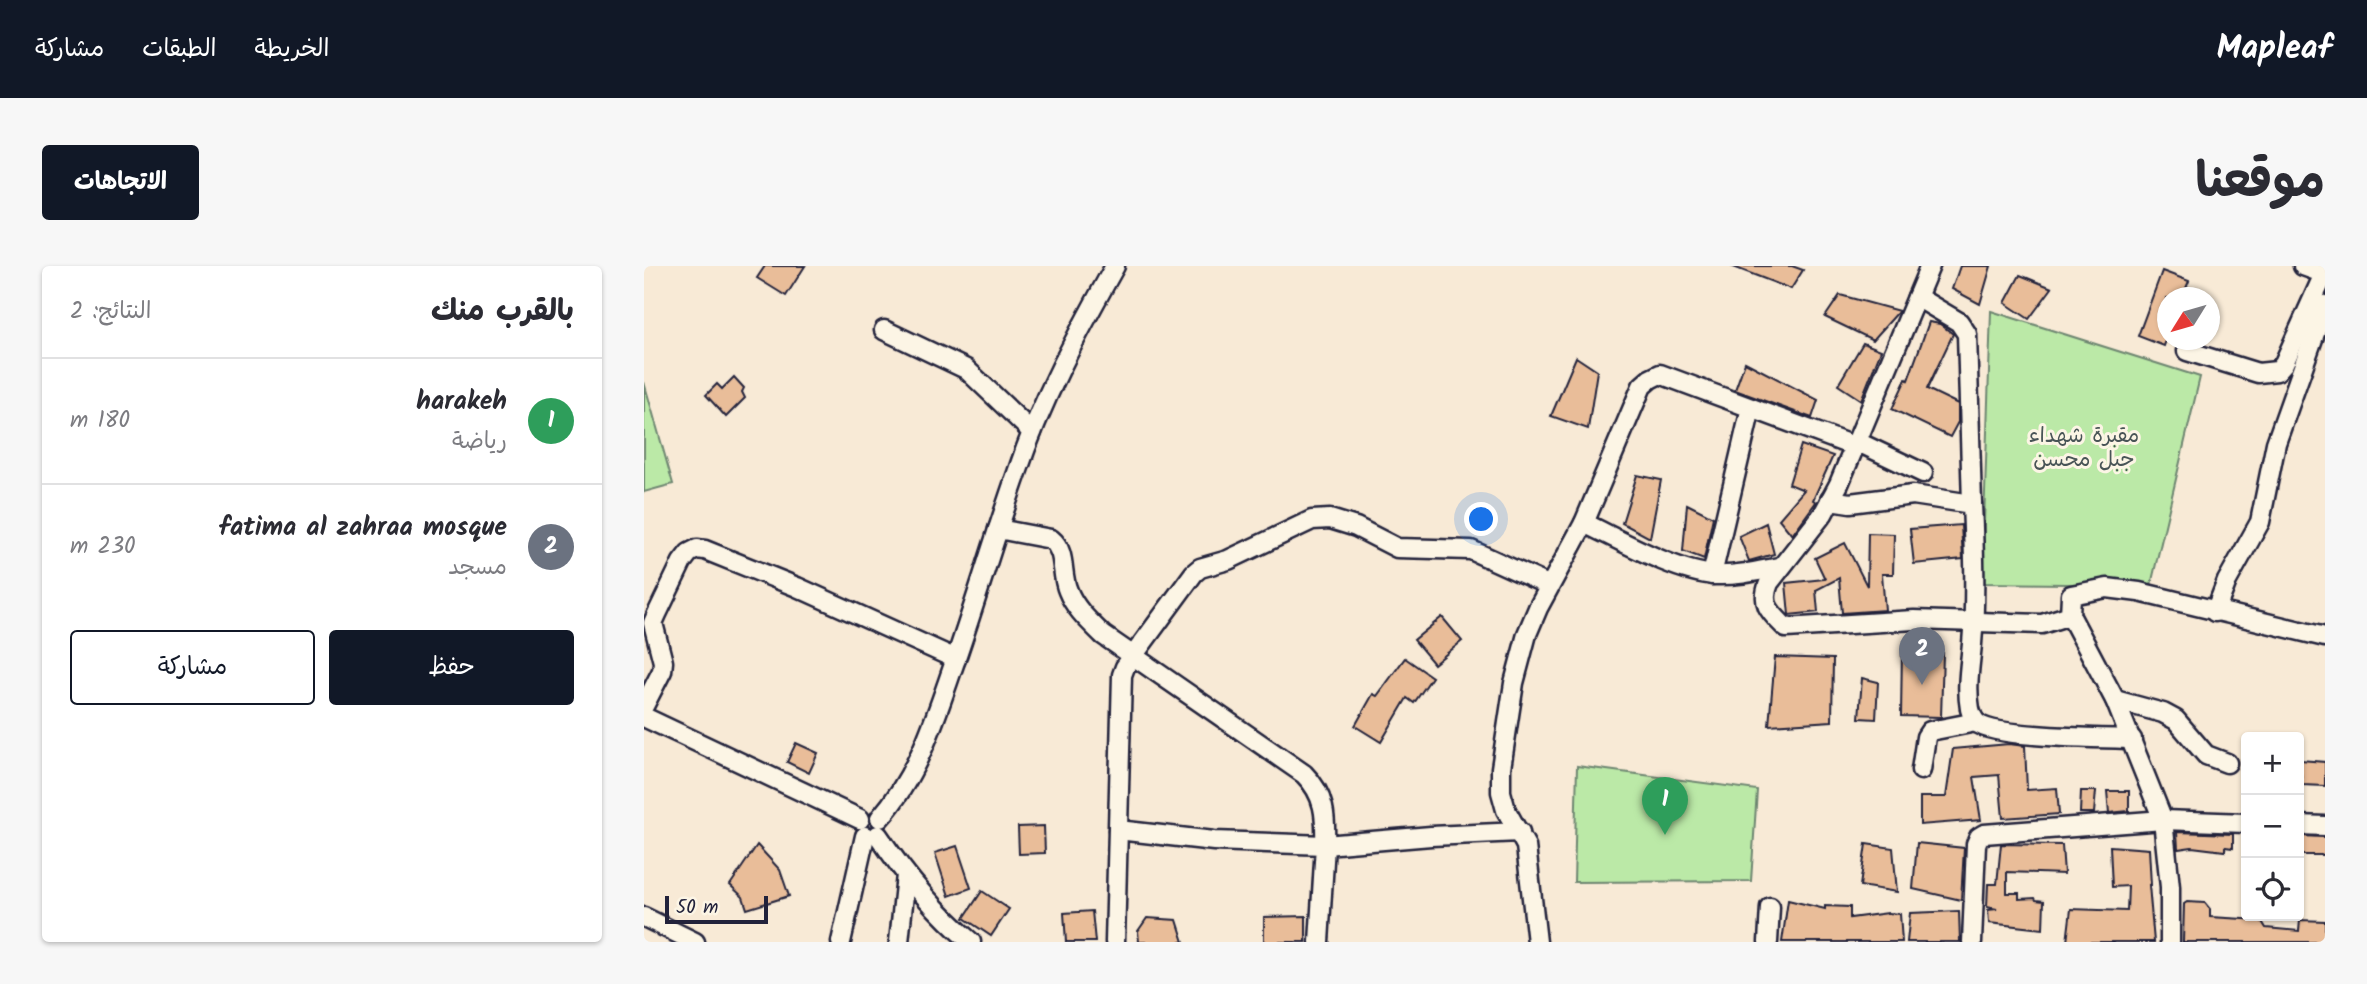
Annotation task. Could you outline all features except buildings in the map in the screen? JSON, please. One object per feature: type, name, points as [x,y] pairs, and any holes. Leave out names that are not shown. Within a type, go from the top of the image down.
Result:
[{"type":"street","points":[[841,942],[871,827],[898,795],[930,734],[1032,432],[1076,339],[1115,266]]},
{"type":"street","points":[[1930,266],[1857,445],[1830,500],[1808,535],[1779,567],[1765,593],[1771,614],[1786,628],[1914,620],[2042,624],[2070,615]]},
{"type":"street","points":[[2187,351],[2258,373],[2277,370],[2284,363],[2325,274],[2303,266]]},
{"type":"street","points":[[1917,297],[1959,322],[1967,334],[1974,561],[1969,689],[1970,710],[1976,722]]},
{"type":"street","points":[[2215,612],[2227,581],[2260,522],[2276,443],[2325,305]]},
{"type":"street","points":[[884,330],[966,369],[1032,432]]},
{"type":"street","points":[[1537,942],[1529,858],[1520,832],[1506,810],[1501,792],[1501,768],[1520,656],[1548,585],[1584,523],[1642,386],[1660,374],[1857,445],[1923,472]]},
{"type":"street","points":[[1712,575],[1751,408]]},
{"type":"street","points":[[1830,500],[1850,503],[1913,495],[1972,504]]},
{"type":"street","points":[[1115,942],[1121,685],[1125,667],[1200,568],[1228,560],[1312,520],[1330,519],[1356,527],[1398,548],[1471,550],[1548,585]]},
{"type":"street","points":[[1584,523],[1649,554],[1712,575],[1739,575],[1779,567]]},
{"type":"street","points":[[998,529],[1044,537],[1058,545],[1069,594],[1082,614],[1103,635],[1304,774],[1316,788],[1324,804],[1326,818],[1319,942]]},
{"type":"street","points":[[644,706],[662,671],[663,662],[653,622],[682,562],[689,553],[697,549],[797,587],[956,659]]},
{"type":"street","points":[[2170,942],[2170,887],[2163,820],[2115,700],[2070,615],[2071,594],[2106,588],[2167,597],[2215,612],[2325,637]]},
{"type":"street","points":[[2115,700],[2163,713],[2176,720],[2206,755],[2227,763]]},
{"type":"street","points":[[644,717],[871,827],[906,876],[971,942]]},
{"type":"street","points":[[1921,769],[1926,737],[1930,731],[1976,722],[2009,732],[2132,739]]},
{"type":"street","points":[[1972,942],[1976,844],[1983,835],[2163,820],[2241,823]]},
{"type":"street","points":[[2304,825],[2325,826]]},
{"type":"street","points":[[1118,830],[1214,841],[1325,845],[1520,832]]},
{"type":"street","points":[[899,942],[906,876]]},
{"type":"street","points":[[1768,942],[1770,907]]},
{"type":"street","points":[[644,917],[695,942]]},
{"type":"green space","name":"مقبرة شهداء جبل محسن","points":[[1991,311],[2200,377],[2151,585],[1982,583]]},
{"type":"green space","points":[[644,382],[673,484],[644,492]]},
{"type":"green space","points":[[1577,766],[1757,790],[1751,881],[1574,882]]},
{"type":"place","name":"fatima al zahraa mosque","points":[[1922,685]]},
{"type":"place","name":"harakeh","points":[[1665,835]]}]
